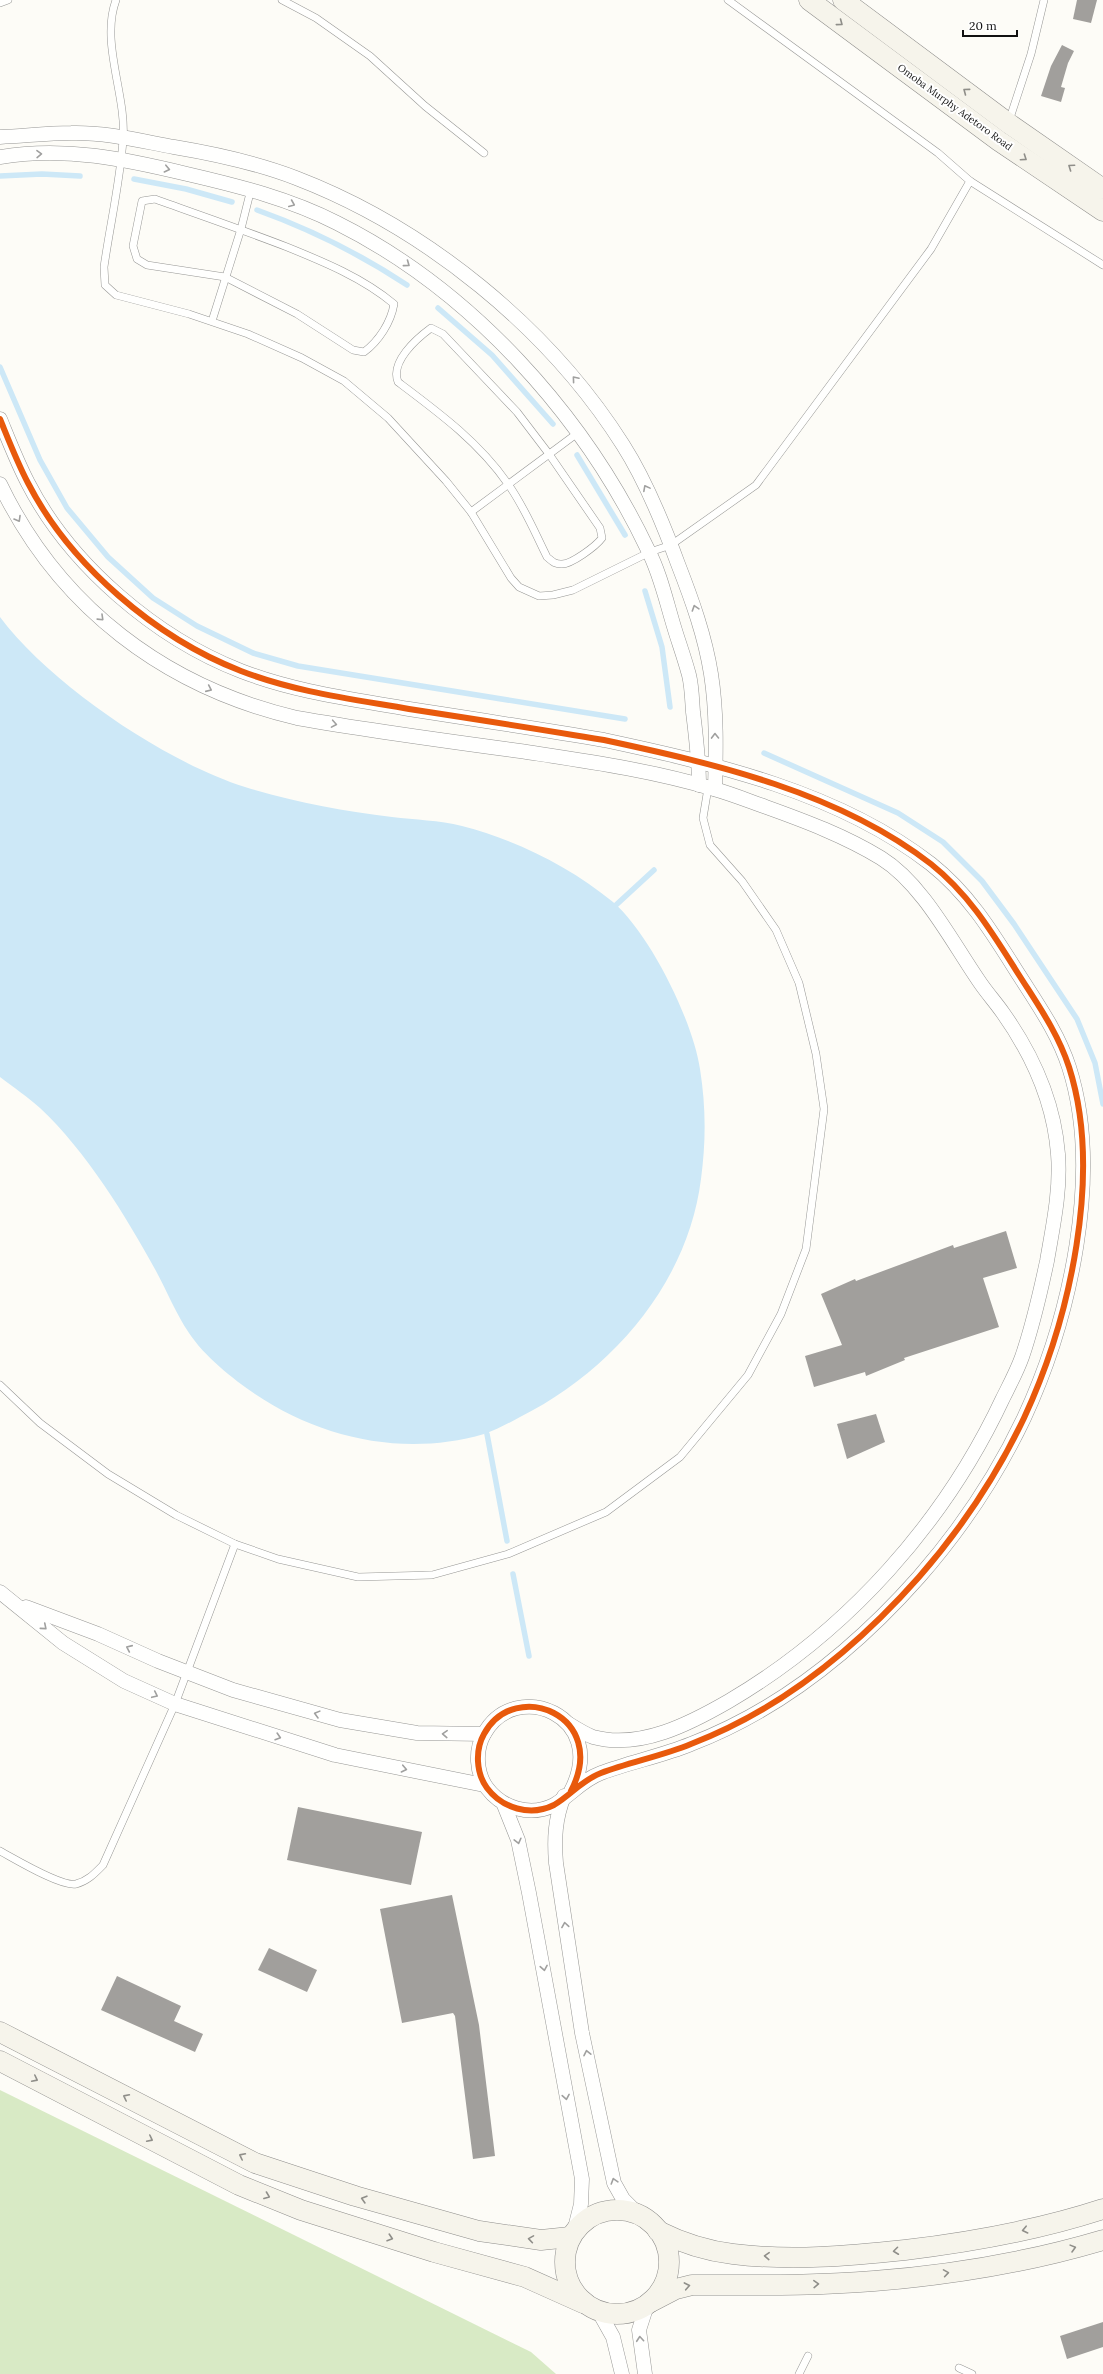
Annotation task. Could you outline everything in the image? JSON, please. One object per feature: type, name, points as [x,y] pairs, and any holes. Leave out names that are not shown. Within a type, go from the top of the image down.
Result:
[{"type":"street","name":"Omoba Murphy Adetoro Road","points":[[809,0],[999,140],[1103,211]]},
{"type":"street","name":"Omoba Murphy Adetoro Road","points":[[843,0],[1008,123],[1103,189]]},
{"type":"street","points":[[0,138],[73,133],[124,138],[205,152],[251,163],[298,179],[404,232],[461,270],[523,324],[576,380],[624,445],[656,508],[671,545],[696,610],[710,674],[715,716],[716,767],[707,787]]},
{"type":"street","points":[[0,157],[18,154],[70,153],[121,158],[251,189],[289,202],[338,223],[405,262],[488,329],[560,407],[579,432],[621,498],[650,552],[689,677],[699,762],[707,787]]},
{"type":"street","points":[[0,419],[28,484],[53,522],[94,572],[124,601],[154,622],[211,657],[240,670],[304,691],[604,740],[699,762],[793,792],[870,825],[929,863],[956,886],[980,914],[1041,1008],[1059,1041],[1070,1071],[1083,1150],[1080,1216],[1072,1275],[1058,1326],[1037,1386],[1024,1417],[1004,1455],[947,1545],[906,1592],[825,1667],[739,1723],[696,1743],[656,1758],[601,1773],[585,1780],[568,1794],[556,1804],[539,1810],[521,1810],[504,1805],[490,1793],[484,1785],[479,1769],[478,1751],[484,1734],[501,1716],[524,1707],[542,1708],[559,1715],[568,1724],[578,1739],[582,1757],[579,1775],[568,1794],[559,1809],[554,1836],[556,1863],[582,2033],[614,2184],[623,2199],[636,2212],[651,2222],[666,2242],[670,2260],[667,2278],[649,2303],[639,2330],[645,2374]]},
{"type":"street","points":[[0,484],[29,538],[50,565],[106,623],[168,668],[231,698],[264,710],[297,718],[600,763],[707,787],[822,829],[859,846],[886,862],[906,880],[942,924],[1027,1051],[1046,1096],[1055,1130],[1058,1157],[1058,1189],[1049,1251],[1038,1305],[1021,1361],[991,1425],[970,1462],[932,1519],[852,1609],[781,1668],[692,1722],[650,1735],[628,1739],[592,1737],[568,1724]]},
{"type":"street","points":[[0,1592],[63,1643],[124,1681],[175,1704],[335,1754],[484,1785]]},
{"type":"street","points":[[14,1603],[98,1634],[186,1672],[233,1690],[340,1720],[417,1733],[484,1734]]},
{"type":"street","points":[[504,1805],[518,1840],[582,2179],[581,2204],[573,2233],[564,2254],[565,2273],[571,2289],[591,2307],[613,2337],[622,2374]]},
{"type":"street","points":[[0,2032],[255,2162],[355,2196],[479,2231],[541,2240],[573,2233],[600,2211],[618,2208],[636,2212]]},
{"type":"street","points":[[0,2061],[238,2185],[301,2210],[434,2252],[525,2277],[591,2307],[617,2315],[635,2311],[676,2288],[692,2285],[874,2281],[926,2276],[1036,2258],[1103,2240]]},
{"type":"street","points":[[658,2232],[692,2246],[733,2254],[823,2257],[879,2253],[996,2237],[1103,2209]]},
{"type":"lane","points":[[0,3],[8,0]]},
{"type":"lane","points":[[116,0],[113,7],[112,42],[124,138],[104,267],[105,285],[116,295],[212,321],[302,358],[344,381],[393,423],[471,512],[511,578],[519,587],[539,596],[553,595],[573,590],[650,552],[671,545],[756,485],[932,249],[970,181]]},
{"type":"lane","points":[[282,0],[316,18],[370,56],[425,106],[484,154]]},
{"type":"lane","points":[[728,0],[938,153],[970,181],[1103,265]]},
{"type":"lane","points":[[1008,123],[1031,54],[1044,0]]},
{"type":"lane","points":[[212,321],[241,229],[251,189]]},
{"type":"lane","points":[[155,199],[241,229],[312,257],[361,281],[394,304],[392,316],[373,345],[364,352],[353,350],[297,314],[225,277],[147,265],[137,259],[133,246],[142,201],[155,199]]},
{"type":"lane","points":[[431,328],[443,334],[517,412],[549,454],[600,528],[602,538],[595,547],[562,564],[553,563],[547,557],[509,484],[477,446],[441,414],[398,382],[395,376],[398,365],[419,336],[431,328]]},
{"type":"lane","points":[[471,512],[579,432]]},
{"type":"lane","points":[[0,1385],[40,1423],[108,1474],[176,1515],[235,1544],[278,1560],[358,1577],[432,1575],[508,1554],[606,1512],[680,1457],[748,1375],[781,1314],[806,1249],[824,1109],[816,1054],[799,983],[776,930],[742,881],[710,845],[702,818],[707,787]]},
{"type":"lane","points":[[0,1851],[53,1879],[74,1884],[90,1878],[103,1865],[175,1704],[235,1544]]},
{"type":"lane","points":[[799,2374],[808,2356]]},
{"type":"lane","points":[[959,2368],[972,2374]]},
{"type":"green space","points":[[0,2090],[531,2352],[556,2374],[0,2374]]},
{"type":"water","points":[[0,617],[22,643],[78,694],[111,718],[180,759],[214,775],[245,787],[281,797],[355,812],[453,824],[502,839],[560,866],[596,889],[613,902],[627,916],[641,935],[655,956],[668,980],[689,1027],[696,1049],[702,1083],[704,1110],[703,1165],[701,1179],[693,1217],[680,1254],[662,1288],[640,1320],[614,1349],[585,1375],[554,1398],[507,1424],[484,1434],[454,1441],[424,1444],[365,1440],[308,1422],[281,1410],[255,1394],[228,1374],[195,1342],[180,1318],[132,1228],[89,1164],[57,1125],[40,1108],[0,1077]]},
{"type":"building","points":[[1077,0],[1097,0],[1091,23],[1073,19]]},
{"type":"building","points":[[1062,45],[1074,51],[1068,63],[1061,87],[1065,88],[1061,102],[1041,96],[1051,66]]},
{"type":"building","points":[[1006,1231],[1017,1268],[983,1278],[999,1327],[904,1358],[905,1360],[866,1376],[865,1372],[814,1387],[805,1356],[842,1345],[821,1294],[855,1279],[856,1281],[953,1245],[954,1248]]},
{"type":"building","points":[[876,1414],[885,1442],[847,1459],[837,1424]]},
{"type":"building","points":[[298,1807],[422,1832],[411,1885],[287,1860]]},
{"type":"building","points":[[452,1895],[479,2025],[495,2156],[473,2159],[455,2016],[453,2013],[402,2023],[380,1909]]},
{"type":"building","points":[[269,1948],[317,1970],[307,1992],[258,1970]]},
{"type":"building","points":[[117,1976],[181,2006],[174,2021],[203,2034],[195,2052],[101,2010]]},
{"type":"building","points":[[1103,2322],[1103,2347],[1067,2359],[1060,2336]]},
{"type":"waterway","points":[[0,176],[42,174],[80,176]]},
{"type":"waterway","points":[[134,179],[186,189],[232,202]]},
{"type":"waterway","points":[[257,210],[296,225],[334,243],[407,285]]},
{"type":"waterway","points":[[438,308],[492,355],[553,424]]},
{"type":"waterway","points":[[0,367],[40,460],[67,508],[108,557],[153,598],[197,626],[253,653],[298,666],[625,719]]},
{"type":"waterway","points":[[577,455],[625,535]]},
{"type":"waterway","points":[[645,591],[662,647],[670,707]]},
{"type":"waterway","points":[[764,753],[898,813],[943,842],[982,881],[1014,924],[1077,1019],[1095,1063],[1103,1104]]},
{"type":"waterway","points":[[616,905],[654,870]]},
{"type":"waterway","points":[[487,1434],[507,1541]]},
{"type":"waterway","points":[[513,1574],[529,1656]]},
{"type":"cycle path","points":[[0,419],[28,483],[46,513],[67,542],[91,570],[118,595],[147,619],[178,639],[209,657],[241,671],[303,690],[409,709],[604,740],[689,759],[775,784],[816,799],[895,839],[931,864],[945,876],[969,902],[990,930],[1040,1008],[1059,1042],[1069,1067],[1079,1108],[1083,1153],[1082,1199],[1076,1245],[1067,1291],[1055,1336],[1041,1379],[1024,1418],[990,1481],[964,1521],[919,1577],[895,1603],[843,1652],[786,1695],[724,1730],[680,1748],[601,1773],[582,1784],[554,1805],[545,1809],[536,1810],[526,1810],[508,1805],[500,1801],[487,1788],[483,1782],[478,1761],[479,1747],[484,1734],[498,1717],[516,1708],[535,1707],[554,1713],[569,1725],[578,1742],[580,1765],[571,1791]]}]
